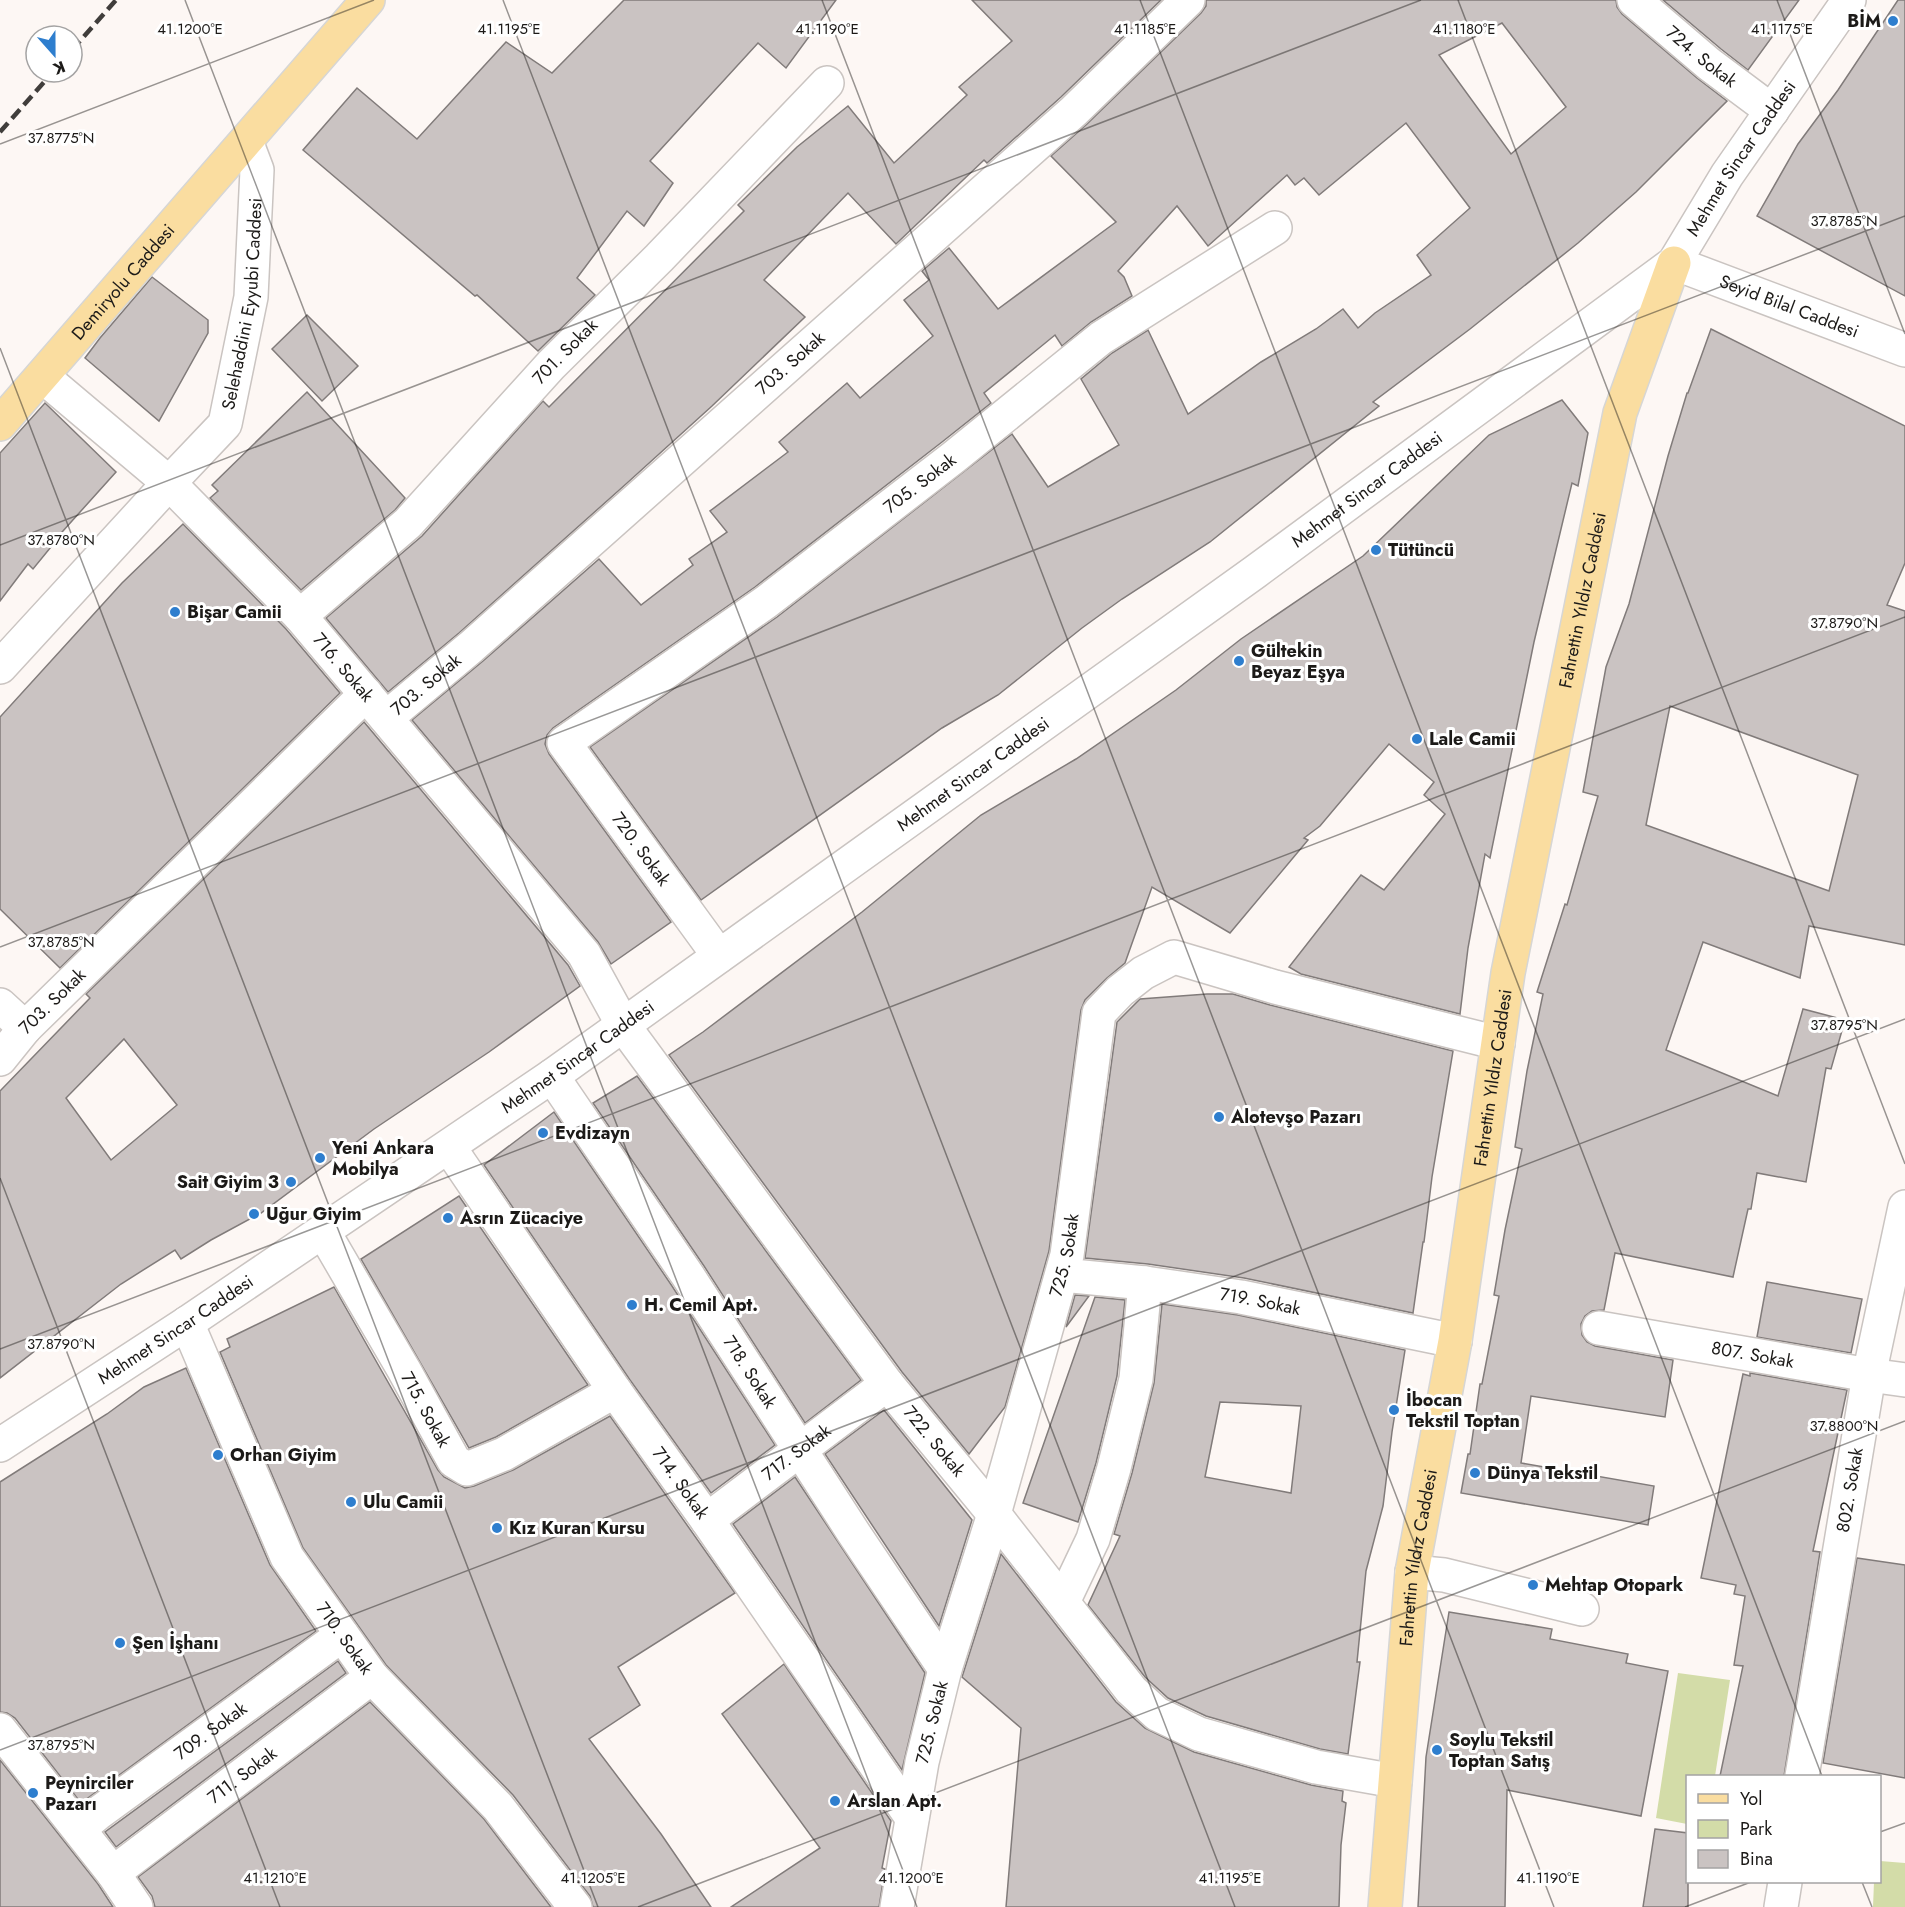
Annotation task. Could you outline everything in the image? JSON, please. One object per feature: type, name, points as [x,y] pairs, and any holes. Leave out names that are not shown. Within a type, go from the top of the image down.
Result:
[{"type":"main road","name":"Demiryolu Caddesi","points":[[0,424],[368,0]]},
{"type":"main road","name":"Fahrettin Yıldız Caddesi","points":[[1385,1907],[1412,1572],[1455,1341],[1508,973],[1620,413],[1674,263]]},
{"type":"street","name":"703. Sokak","points":[[0,1059],[25,1028],[376,706],[471,647],[1065,119],[1188,0]]},
{"type":"street","name":"724. Sokak","points":[[1634,0],[1709,64],[1772,111]]},
{"type":"street","name":"Mehmet Sincar Caddesi","points":[[0,1445],[187,1323],[552,1076],[1255,572],[1674,263],[1727,175],[1848,0]]},
{"type":"street","name":"701. Sokak","points":[[300,616],[408,523],[551,365],[659,258],[827,83]]},
{"type":"street","name":"Selehaddini Eyyubi Caddesi","points":[[0,667],[225,424],[251,297],[256,170],[246,141]]},
{"type":"street","name":"705. Sokak","points":[[564,742],[766,603],[954,457],[1101,338],[1275,228]]},
{"type":"street","name":"Seyid Bilal Caddesi","points":[[1674,263],[1905,350]]},
{"type":"street","name":"716. Sokak","points":[[42,376],[169,483],[300,616],[584,954],[623,1025]]},
{"type":"street","name":"720. Sokak","points":[[564,742],[719,956]]},
{"type":"street","name":"725. Sokak","points":[[897,1907],[922,1762],[945,1669],[994,1514],[1067,1255],[1100,1013],[1120,991],[1143,973],[1174,957],[1275,987],[1498,1043]]},
{"type":"street","points":[[0,1005],[25,1028]]},
{"type":"street","name":"722. Sokak","points":[[623,1025],[887,1384],[994,1514],[1131,1690],[1157,1714],[1199,1734],[1316,1767],[1395,1781]]},
{"type":"street","name":"718. Sokak","points":[[552,1076],[688,1276],[945,1669]]},
{"type":"street","name":"714. Sokak","points":[[449,1147],[615,1391],[912,1818]]},
{"type":"street","name":"802. Sokak","points":[[1802,1775],[1869,1375],[1905,1207]]},
{"type":"street","name":"715. Sokak","points":[[323,1231],[454,1461],[467,1469],[504,1454],[615,1391]]},
{"type":"street","name":"719. Sokak","points":[[1062,1275],[1145,1283],[1241,1297],[1455,1341]]},
{"type":"street","points":[[1063,1602],[1093,1539],[1114,1468],[1136,1379],[1145,1283]]},
{"type":"street","name":"710. Sokak","points":[[187,1323],[287,1557],[372,1677],[498,1807],[575,1907]]},
{"type":"street","name":"807. Sokak","points":[[1599,1328],[1905,1380]]},
{"type":"street","name":"717. Sokak","points":[[706,1520],[887,1384]]},
{"type":"street","points":[[1412,1572],[1443,1575],[1582,1609]]},
{"type":"street","name":"709. Sokak","points":[[79,1829],[342,1635]]},
{"type":"street","name":"711. Sokak","points":[[113,1873],[372,1677]]},
{"type":"street","points":[[0,1730],[113,1873],[136,1907]]},
{"type":"street","points":[[1781,1907],[1785,1883]]},
{"type":"green space","points":[[1678,1673],[1730,1680],[1715,1775],[1686,1775],[1686,1824],[1656,1818]]},
{"type":"green space","points":[[1881,1861],[1905,1863],[1905,1907],[1873,1907],[1874,1883],[1881,1883]]},
{"type":"building","points":[[624,0],[836,0],[786,68],[758,43],[650,161],[673,183],[644,226],[627,211],[577,278],[595,295],[538,351],[477,295],[475,296],[303,150],[357,88],[417,139],[506,42],[552,73]]},
{"type":"building","points":[[972,0],[1161,0],[1061,97],[987,163],[984,160],[896,244],[848,193],[764,280],[805,317],[626,484],[459,633],[388,692],[326,618],[422,536],[543,401],[549,407],[744,211],[738,205],[797,147],[848,106],[894,163],[967,95],[959,87],[1012,41]]},
{"type":"building","points":[[1206,0],[1616,0],[1617,7],[1622,14],[1727,101],[1636,192],[1578,243],[1373,402],[1379,406],[1210,542],[1122,599],[998,695],[942,728],[701,900],[590,747],[777,617],[1012,434],[1048,487],[1119,445],[1081,379],[1112,353],[1148,330],[1188,414],[1261,362],[1316,329],[1343,309],[1358,328],[1375,313],[1431,275],[1417,255],[1470,208],[1406,123],[1319,195],[1304,178],[1295,185],[1287,175],[1208,246],[1177,206],[1118,271],[1124,277],[1132,296],[1091,322],[1062,346],[1055,335],[984,393],[991,403],[942,442],[755,587],[553,728],[547,735],[545,744],[549,754],[671,922],[611,964],[598,942],[412,720],[599,559],[641,605],[693,565],[689,559],[727,532],[710,511],[788,452],[779,442],[847,383],[860,398],[933,336],[904,300],[929,280],[922,271],[949,248],[998,309],[1116,222],[1051,156],[1087,124],[1206,6]],"holes":[[[1502,23],[1566,107],[1511,154],[1439,55]]]},
{"type":"building","points":[[1663,0],[1799,0],[1748,70]]},
{"type":"building","points":[[1898,0],[1905,0],[1905,296],[1757,216],[1798,144],[1838,90]]},
{"type":"building","points":[[152,277],[208,320],[208,333],[159,421],[85,358]]},
{"type":"building","points":[[307,315],[358,366],[322,401],[272,349]]},
{"type":"building","points":[[1711,329],[1905,426],[1905,563],[1887,605],[1905,611],[1905,945],[1809,926],[1800,978],[1703,942],[1666,1050],[1778,1096],[1803,1009],[1845,1020],[1831,1069],[1826,1068],[1806,1182],[1757,1173],[1751,1209],[1748,1209],[1733,1277],[1615,1253],[1604,1310],[1592,1311],[1585,1316],[1581,1324],[1582,1335],[1587,1342],[1595,1346],[1673,1360],[1665,1417],[1531,1396],[1521,1463],[1654,1486],[1648,1525],[1461,1493],[1468,1454],[1470,1454],[1480,1384],[1482,1384],[1499,1296],[1494,1295],[1522,1149],[1515,1147],[1527,1071],[1543,994],[1537,992],[1565,904],[1567,905],[1598,796],[1583,792],[1606,667],[1629,604],[1668,456]],"holes":[[[1670,706],[1858,775],[1829,891],[1646,825]]]},
{"type":"building","points":[[307,392],[405,498],[395,510],[301,590],[210,498],[218,491],[212,485]]},
{"type":"building","points":[[1562,400],[1588,433],[1578,486],[1572,483],[1534,642],[1490,858],[1485,854],[1468,948],[1460,1014],[1301,974],[1289,967],[1361,875],[1384,890],[1445,814],[1424,795],[1434,782],[1389,744],[1320,826],[1304,838],[1308,840],[1230,933],[1152,887],[1125,963],[1085,1000],[1081,1010],[1049,1251],[1005,1407],[969,1454],[902,1372],[669,1055],[862,912],[981,815],[1076,759],[1176,690],[1241,639],[1363,556],[1489,435]]},
{"type":"building","points":[[45,403],[116,472],[54,541],[33,569],[28,564],[0,601],[0,453]]},
{"type":"building","points":[[183,524],[286,629],[340,693],[60,968],[0,909],[0,717],[122,583]]},
{"type":"building","points":[[364,722],[568,965],[580,986],[489,1052],[374,1129],[261,1213],[181,1259],[175,1250],[121,1284],[0,1378],[0,1091],[90,998],[86,994]],"holes":[[[124,1039],[177,1105],[111,1160],[66,1098]]]},
{"type":"building","name":"Alotevşo Pazarı","points":[[1233,994],[1453,1051],[1413,1313],[1244,1278],[1148,1264],[1085,1258],[1117,1022],[1140,999]]},
{"type":"building","points":[[637,1076],[861,1380],[805,1423],[704,1266],[593,1103]]},
{"type":"building","points":[[554,1112],[672,1286],[775,1445],[711,1493],[630,1380],[484,1165]]},
{"type":"building","points":[[459,1196],[588,1385],[496,1437],[469,1448],[361,1259]]},
{"type":"building","points":[[1767,1282],[1862,1299],[1851,1353],[1757,1337]]},
{"type":"building","points":[[334,1287],[444,1477],[465,1488],[474,1486],[513,1470],[610,1416],[735,1593],[618,1667],[640,1705],[589,1739],[661,1834],[711,1907],[593,1907],[590,1896],[513,1795],[386,1665],[303,1548],[220,1352],[230,1347],[227,1339]]},
{"type":"building","points":[[1075,1295],[1089,1296],[1066,1327]]},
{"type":"building","points":[[1095,1297],[1125,1300],[1117,1376],[1096,1463],[1078,1522],[1023,1503]]},
{"type":"building","points":[[1162,1304],[1238,1315],[1405,1350],[1383,1506],[1366,1571],[1357,1662],[1360,1662],[1348,1754],[1320,1749],[1206,1716],[1168,1698],[1145,1677],[1088,1605],[1120,1536],[1114,1534],[1154,1383]],"holes":[[[1220,1402],[1301,1406],[1291,1493],[1205,1477]]]},
{"type":"building","name":"Şen İşhanı","points":[[186,1368],[270,1565],[316,1631],[81,1803],[15,1718],[0,1712],[0,1482],[107,1414],[144,1387]]},
{"type":"building","points":[[1750,1373],[1847,1390],[1813,1551],[1820,1552],[1784,1775],[1720,1775],[1743,1666],[1734,1665],[1745,1596],[1734,1594],[1736,1585],[1701,1578],[1743,1374],[1750,1376]]},
{"type":"building","points":[[884,1410],[972,1520],[939,1626],[825,1454]]},
{"type":"building","points":[[795,1477],[925,1673],[902,1770],[733,1524]]},
{"type":"building","points":[[1001,1554],[1116,1702],[1145,1728],[1194,1752],[1311,1785],[1343,1791],[1342,1801],[1346,1803],[1341,1845],[1339,1907],[1006,1907],[1021,1728],[962,1677]]},
{"type":"building","points":[[1857,1558],[1905,1565],[1905,1778],[1823,1763]]},
{"type":"building","points":[[1449,1612],[1552,1629],[1550,1639],[1628,1654],[1626,1663],[1668,1671],[1641,1816],[1507,1790],[1505,1907],[1418,1907],[1426,1757]]},
{"type":"building","points":[[338,1661],[346,1673],[116,1847],[105,1832]]},
{"type":"building","points":[[784,1664],[891,1821],[882,1868],[885,1869],[879,1907],[731,1907],[820,1848],[722,1714]]},
{"type":"building","points":[[370,1702],[484,1819],[551,1907],[155,1907],[152,1896],[138,1877]]},
{"type":"building","points":[[0,1760],[98,1884],[113,1907],[0,1907]]},
{"type":"building","points":[[1655,1829],[1686,1833],[1688,1907],[1643,1907]]},
{"type":"railway","points":[[84,36],[116,0]]},
{"type":"railway","points":[[0,132],[42,84]]},
{"type":"place","name":"BİM","points":[[1893,21]]},
{"type":"place","name":"Tütüncü","points":[[1376,550]]},
{"type":"place","name":"Bişar Camii","points":[[175,612]]},
{"type":"place","name":"Gültekin Beyaz Eşya","points":[[1239,661]]},
{"type":"place","name":"Lale Camii","points":[[1417,739]]},
{"type":"place","name":"Alotevşo Pazarı","points":[[1219,1117]]},
{"type":"place","name":"Evdizayn","points":[[543,1133]]},
{"type":"place","name":"Yeni Ankara Mobilya","points":[[320,1158]]},
{"type":"place","name":"Sait Giyim 3","points":[[291,1182]]},
{"type":"place","name":"Uğur Giyim","points":[[254,1214]]},
{"type":"place","name":"Asrın Zücaciye","points":[[448,1218]]},
{"type":"place","name":"H. Cemil Apt.","points":[[632,1305]]},
{"type":"place","name":"İbocan Tekstil Toptan","points":[[1394,1410]]},
{"type":"place","name":"Orhan Giyim","points":[[218,1455]]},
{"type":"place","name":"Dünya Tekstil","points":[[1475,1473]]},
{"type":"place","name":"Ulu Camii","points":[[351,1502]]},
{"type":"place","name":"Kız Kuran Kursu","points":[[497,1528]]},
{"type":"place","name":"Mehtap Otopark","points":[[1533,1585]]},
{"type":"place","name":"Şen İşhanı","points":[[120,1643]]},
{"type":"place","name":"Soylu Tekstil Toptan Satış","points":[[1437,1750]]},
{"type":"place","name":"Peynirciler Pazarı","points":[[33,1793]]},
{"type":"place","name":"Arslan Apt.","points":[[835,1801]]}]
